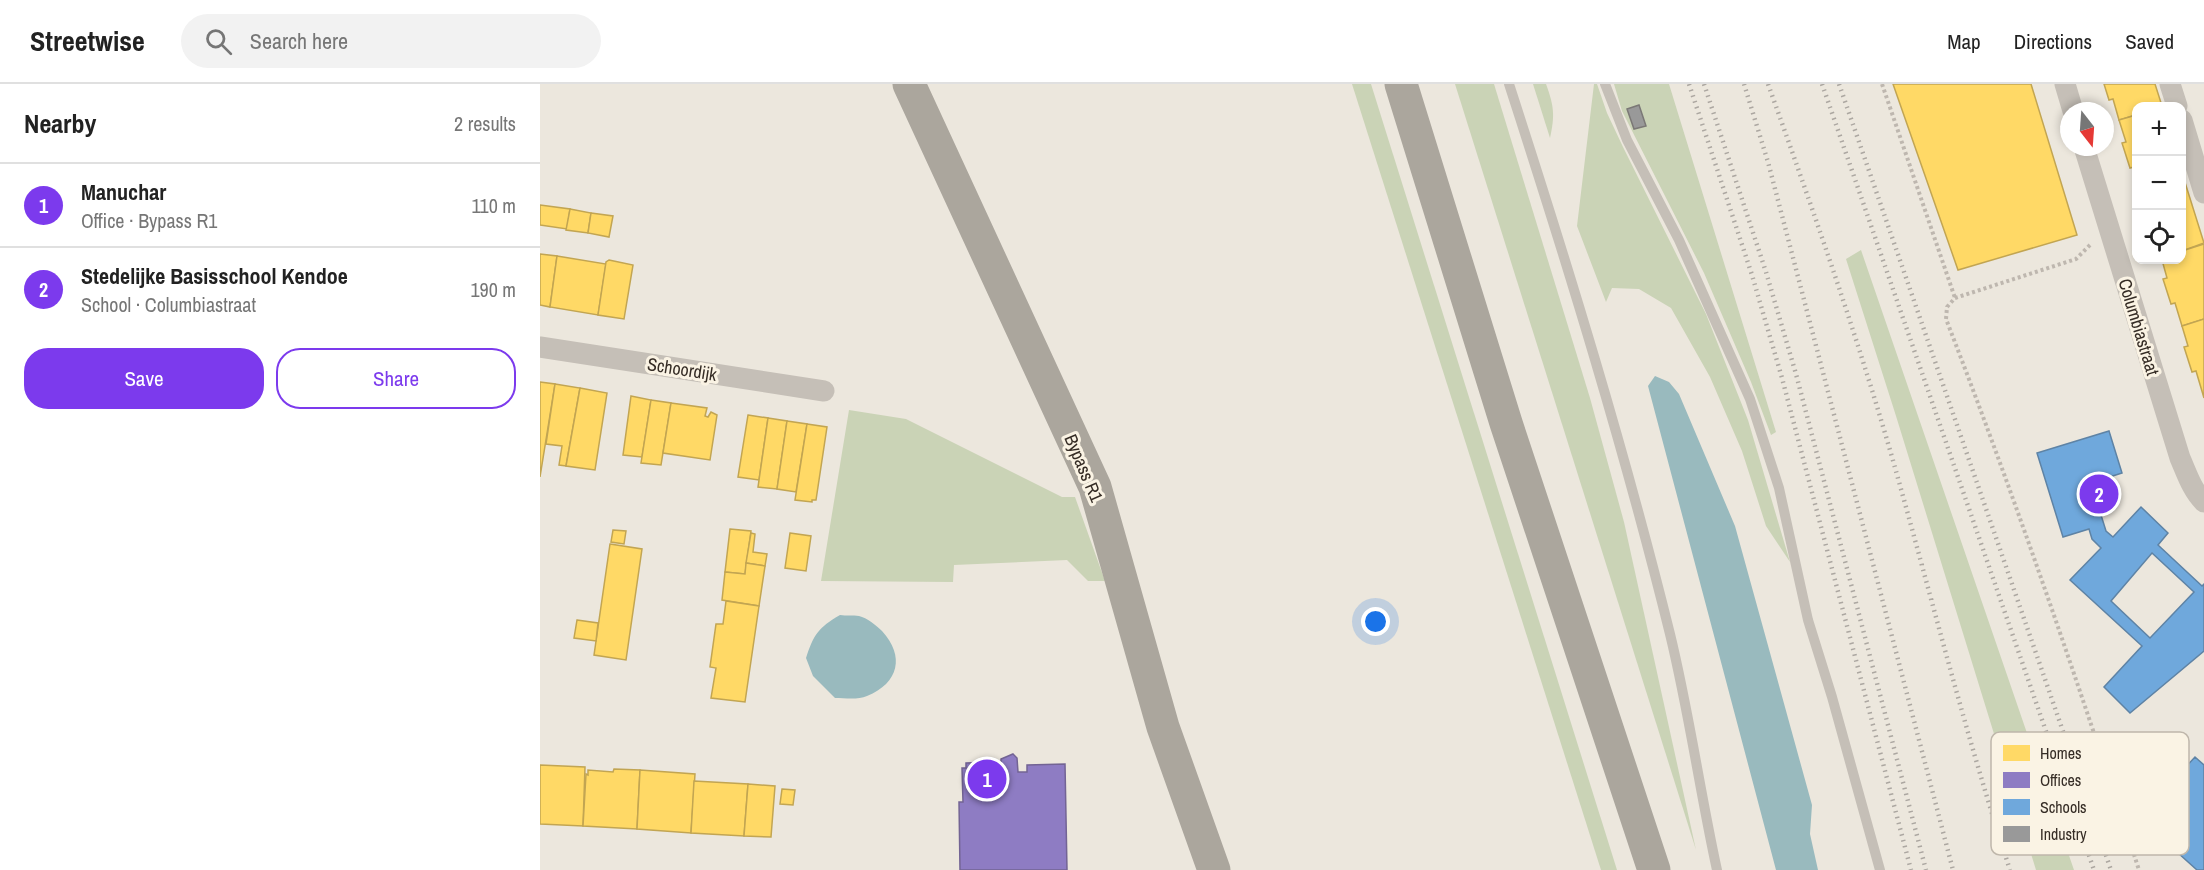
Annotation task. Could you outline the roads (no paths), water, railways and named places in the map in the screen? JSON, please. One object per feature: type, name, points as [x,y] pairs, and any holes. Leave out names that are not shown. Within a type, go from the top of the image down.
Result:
[{"type":"highway","name":"Bypass R1","points":[[909,84],[1095,487],[1163,727],[1214,870]]},
{"type":"highway","points":[[1401,84],[1510,434],[1654,870]]},
{"type":"street","points":[[2065,84],[2070,102]]},
{"type":"street","points":[[2170,84],[2176,102]]},
{"type":"street","points":[[2186,136],[2204,193]]},
{"type":"street","name":"Columbiastraat","points":[[2087,156],[2173,437],[2197,477],[2198,495],[2204,502]]},
{"type":"street","name":"Schoordijk","points":[[540,346],[824,391]]},
{"type":"lane","points":[[1509,84],[1577,294],[1619,437],[1670,636],[1717,870]]},
{"type":"lane","points":[[1605,84],[1627,140],[1679,240],[1750,399],[1779,488],[1808,621],[1832,697],[1880,870]]},
{"type":"water","points":[[1655,376],[1669,382],[1679,394],[1735,526],[1812,805],[1810,834],[1818,870],[1776,870],[1648,386]]},
{"type":"water","points":[[840,615],[865,618],[882,631],[894,650],[896,659],[892,676],[878,690],[863,697],[835,698],[813,676],[806,658],[818,632]]},
{"type":"railway","points":[[1689,84],[1752,275],[1782,378],[1911,870]]},
{"type":"railway","points":[[1704,84],[1766,272],[1796,374],[1926,870]]},
{"type":"railway","points":[[1744,84],[1768,162],[1953,870]]},
{"type":"railway","points":[[1768,84],[1834,273],[1880,416],[1991,810]]},
{"type":"railway","points":[[1822,84],[2046,732]]},
{"type":"railway","points":[[1839,84],[2063,732]]},
{"type":"railway","points":[[2005,855],[2010,870]]},
{"type":"railway","points":[[2089,855],[2094,870]]},
{"type":"railway","points":[[2106,855],[2111,870]]},
{"type":"place","name":"Stedelijke Basisschool Kendoe","points":[[2099,494]]},
{"type":"place","name":"Manuchar","points":[[987,779]]}]
